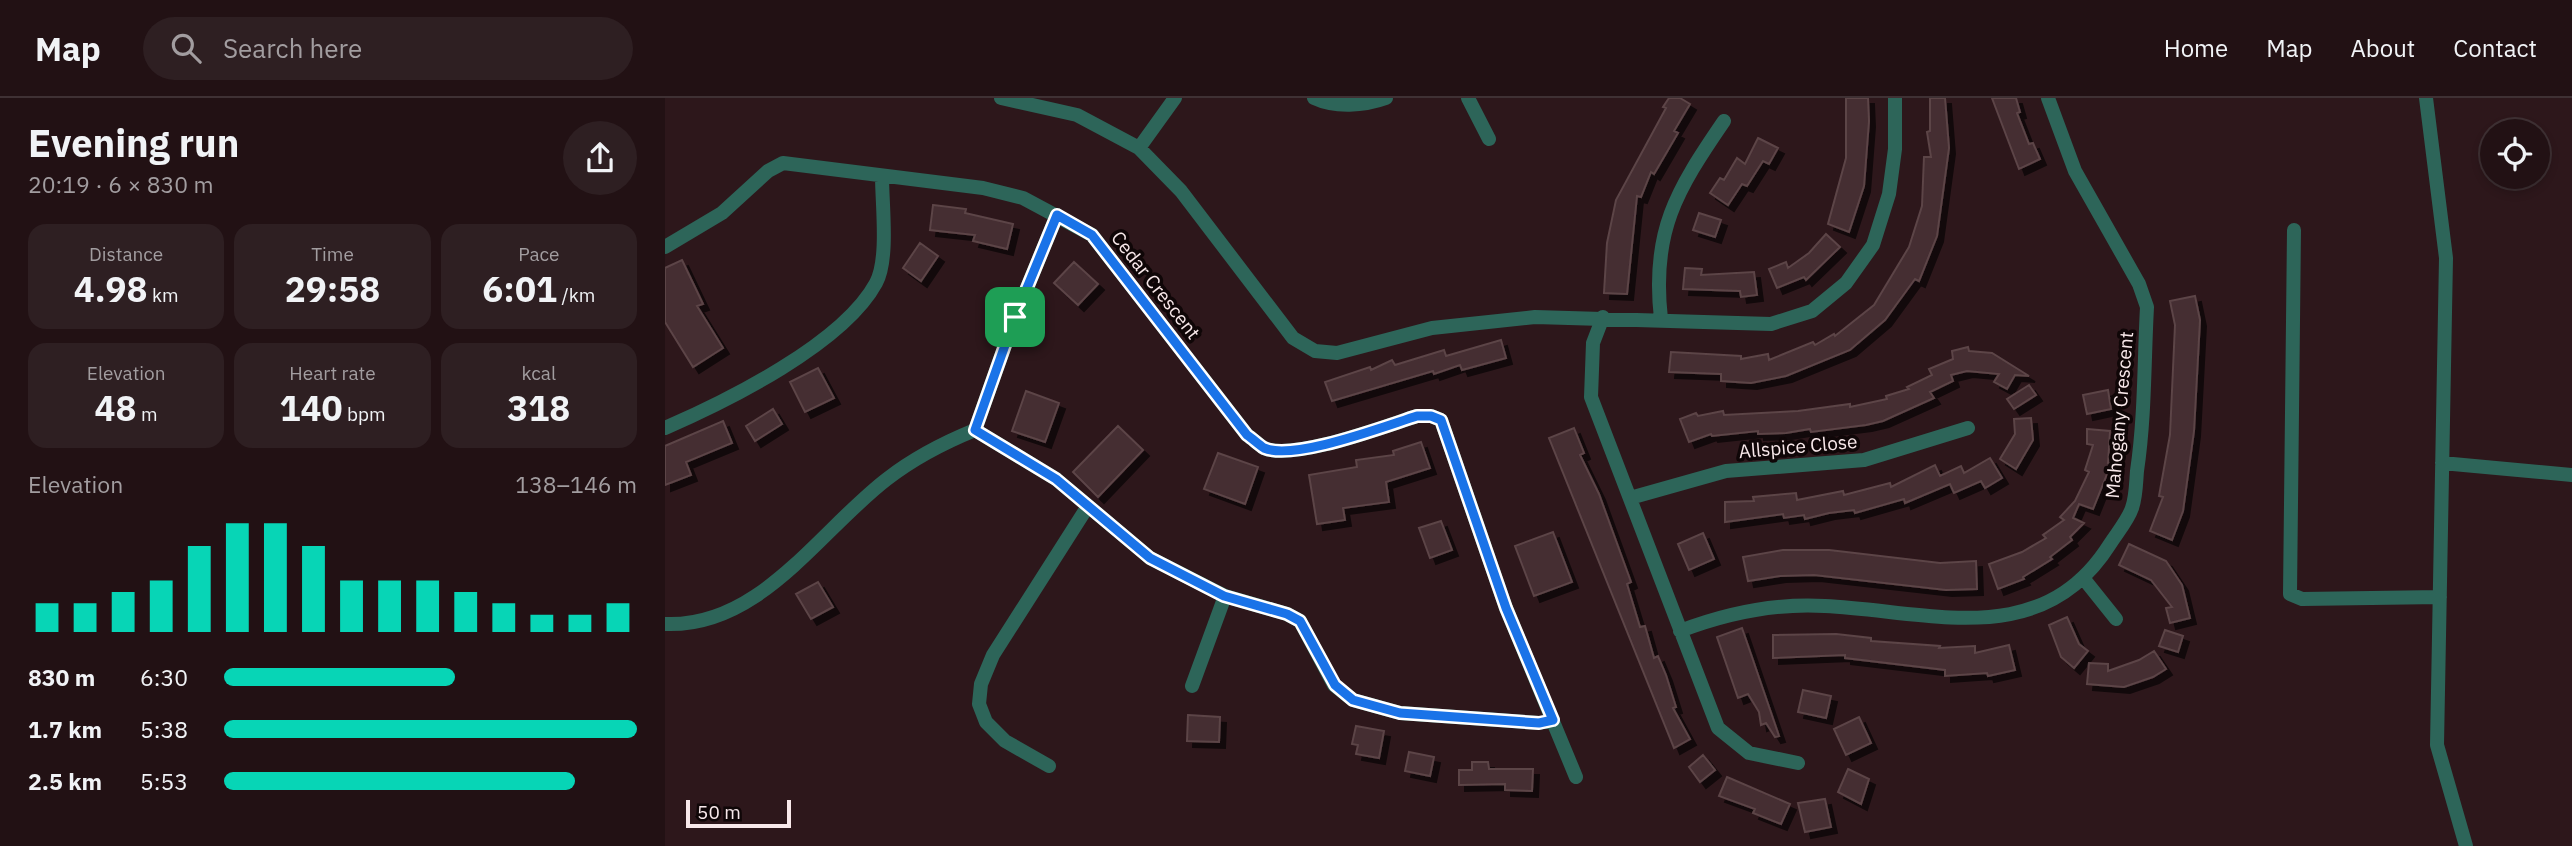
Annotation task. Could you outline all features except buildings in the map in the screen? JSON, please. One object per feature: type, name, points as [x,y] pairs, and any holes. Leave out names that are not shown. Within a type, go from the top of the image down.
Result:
[{"type":"street","points":[[1001,98],[1019,99],[1077,116],[1139,148],[1181,191],[1293,338],[1315,351],[1337,353],[1432,328],[1535,317],[1770,324],[1812,311],[1846,283],[1873,245],[1889,194],[1895,149],[1895,98]]},
{"type":"street","points":[[1139,148],[1175,98]]},
{"type":"street","points":[[1314,98],[1324,103],[1368,105],[1386,98]]},
{"type":"street","points":[[1468,98],[1489,139]]},
{"type":"street","name":"Mahogany Crescent","points":[[1681,631],[1721,615],[1767,608],[1824,606],[1941,618],[1992,619],[2039,608],[2084,579],[2132,508],[2139,456],[2147,307],[2139,284],[2075,171],[2048,98]]},
{"type":"street","points":[[2426,98],[2446,258],[2437,745],[2466,846]]},
{"type":"street","points":[[1661,319],[1657,284],[1662,236],[1674,201],[1724,121]]},
{"type":"street","name":"Cedar Crescent","points":[[665,247],[722,213],[768,171],[783,163],[983,188],[1023,198],[1057,215],[1092,235],[1247,435],[1265,448],[1282,450],[1325,445],[1417,416],[1431,416],[1441,420],[1506,608],[1553,720]]},
{"type":"street","points":[[665,428],[722,403],[831,334],[857,307],[877,282],[882,258],[882,176]]},
{"type":"street","points":[[665,624],[714,618],[751,600],[887,479],[936,446],[975,430],[1015,317],[1057,215]]},
{"type":"street","points":[[2294,230],[2290,594],[2302,598],[2440,597]]},
{"type":"street","points":[[1602,317],[1593,343],[1591,397],[1718,728],[1749,753],[1798,763]]},
{"type":"street","name":"Allspice Close","points":[[1630,498],[1725,471],[1864,460],[1968,429]]},
{"type":"street","points":[[975,430],[1056,479],[1150,558],[1224,596],[1287,614],[1300,621],[1335,685],[1353,700],[1400,713],[1539,723],[1553,720],[1576,777]]},
{"type":"street","points":[[2442,463],[2572,475]]},
{"type":"street","points":[[1049,766],[1005,741],[986,722],[979,704],[981,684],[993,655],[1088,506]]},
{"type":"street","points":[[2084,579],[2116,619]]},
{"type":"street","points":[[1192,686],[1224,596]]},
{"type":"route","points":[[1057,215],[1092,235],[1247,435],[1265,448],[1282,450],[1325,445],[1417,416],[1431,416],[1441,420],[1506,608],[1553,720],[1539,723],[1400,713],[1353,700],[1335,685],[1300,621],[1287,614],[1224,596],[1150,558],[1056,479],[975,430],[1015,317],[1057,215]]}]
